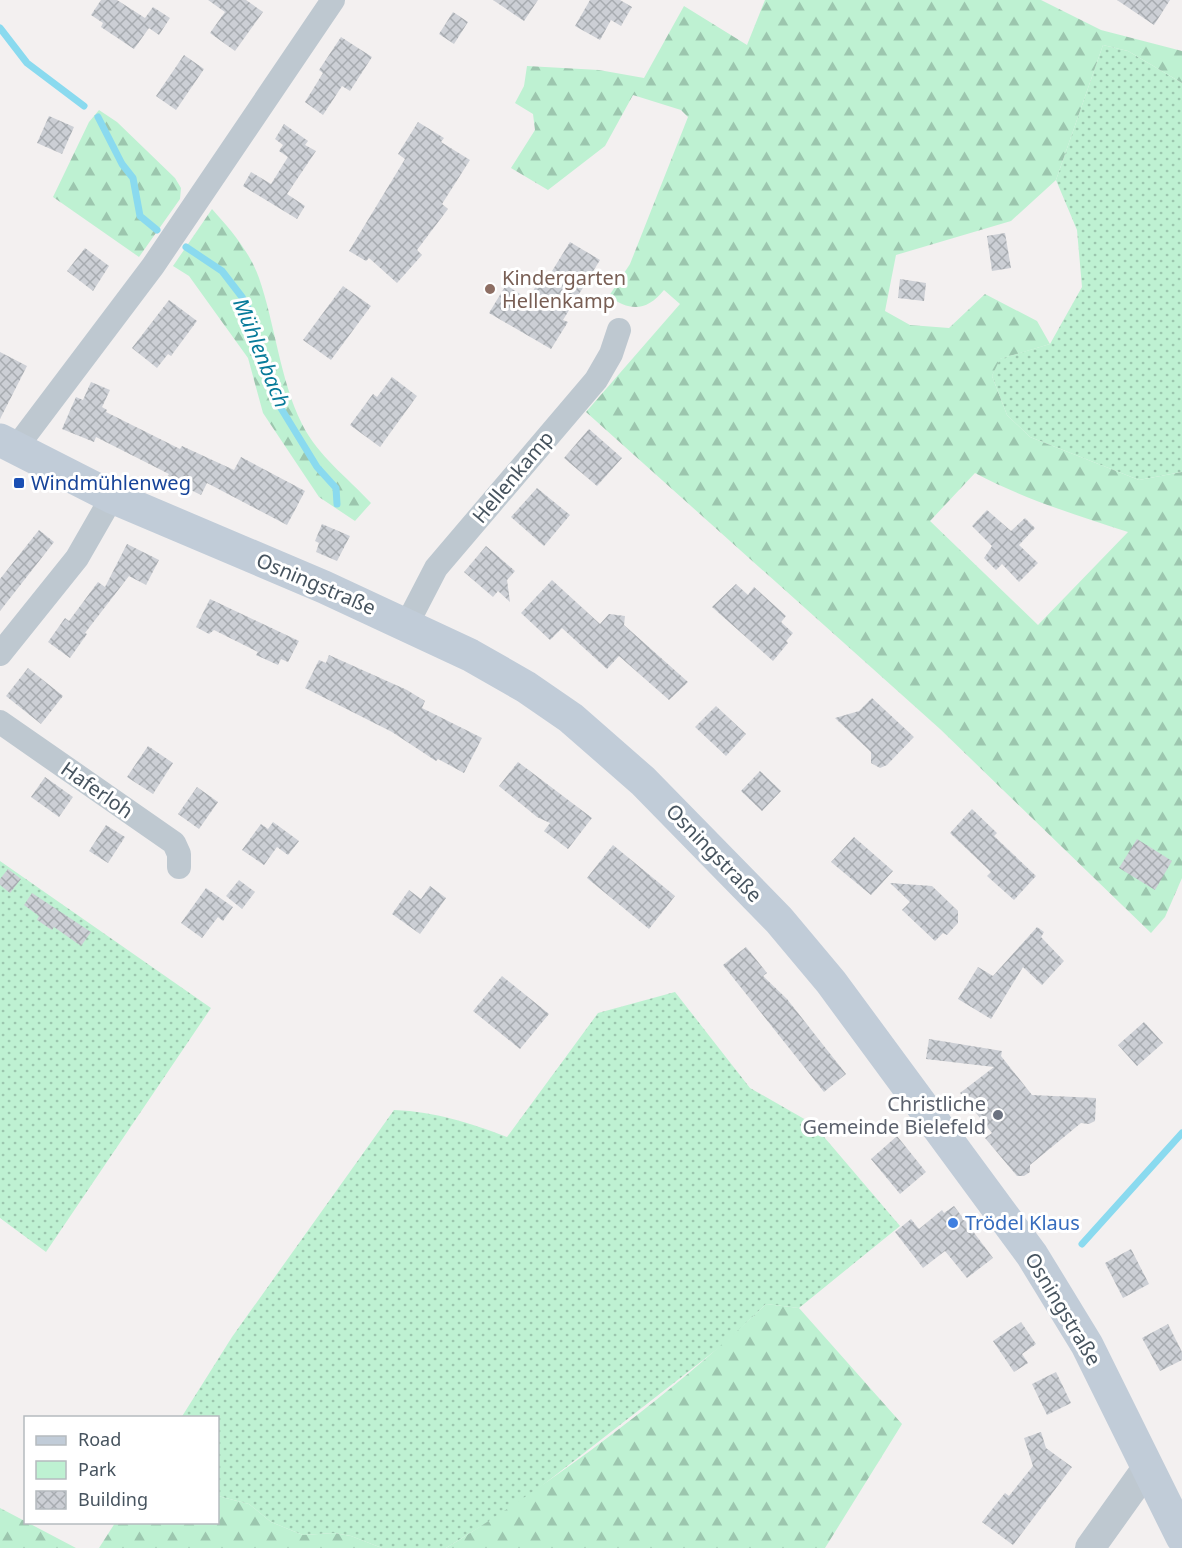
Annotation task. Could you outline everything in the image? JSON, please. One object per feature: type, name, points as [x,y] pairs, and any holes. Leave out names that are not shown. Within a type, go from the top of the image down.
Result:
[{"type":"main road","name":"Osningstraße","points":[[8,445],[112,497],[407,624],[516,681],[571,718],[644,781],[786,928],[855,1013],[1032,1255],[1087,1345],[1182,1537]]},
{"type":"street","points":[[8,445],[153,266],[333,0]]},
{"type":"street","name":"Hellenkamp","points":[[407,624],[436,568],[596,380],[611,354],[619,330]]},
{"type":"street","points":[[0,654],[77,558],[112,497]]},
{"type":"street","name":"Haferloh","points":[[0,722],[174,843],[179,854],[179,867]]},
{"type":"street","points":[[1090,1548],[1147,1468]]},
{"type":"green space","points":[[765,0],[1041,0],[1101,30],[1182,51],[1182,83],[1128,51],[1103,45],[1056,180],[1011,221],[896,255],[885,311],[910,325],[949,328],[985,294],[1037,321],[1050,344],[1000,359],[992,376],[1007,415],[1030,437],[1139,480],[1182,472],[1182,878],[1165,917],[1151,933],[940,729],[586,412],[680,304],[664,290],[651,302],[638,307],[624,305],[609,296],[630,264],[688,117],[681,110],[633,95],[605,146],[548,190],[511,168],[535,130],[533,114],[515,103],[524,86],[527,66],[599,70],[644,78],[684,6],[747,45]],"holes":[[[975,473],[1050,506],[1128,532],[1038,625],[930,521]]]},
{"type":"green space","points":[[1103,45],[1128,51],[1182,83],[1182,472],[1139,480],[1030,437],[1007,415],[992,376],[999,359],[1050,344],[1082,287],[1077,230],[1056,180]]},
{"type":"green space","points":[[99,110],[117,122],[175,178],[181,188],[180,199],[139,257],[53,197],[89,122]]},
{"type":"green space","points":[[212,209],[239,241],[255,268],[265,296],[288,389],[302,424],[316,446],[371,503],[355,521],[319,497],[263,413],[248,358],[189,276],[173,266]]},
{"type":"green space","points":[[0,861],[211,1008],[46,1252],[0,1218]]},
{"type":"green space","points":[[675,992],[750,1088],[813,1124],[900,1226],[799,1308],[766,1304],[725,1343],[525,1499],[446,1548],[382,1548],[351,1536],[334,1533],[303,1535],[271,1522],[249,1504],[219,1496],[219,1416],[182,1416],[232,1337],[394,1110],[452,1119],[507,1137],[598,1013]]},
{"type":"green space","points":[[766,1304],[799,1308],[902,1424],[825,1548],[446,1548],[530,1494],[612,1434],[691,1371]]},
{"type":"green space","points":[[219,1496],[249,1504],[271,1522],[303,1535],[334,1533],[351,1536],[382,1548],[99,1548],[114,1524],[219,1524]]},
{"type":"green space","points":[[0,1508],[24,1521],[24,1524],[30,1524],[76,1548],[0,1548]]},
{"type":"building","points":[[101,0],[117,0],[145,18],[153,7],[170,18],[159,35],[149,28],[134,49],[101,27],[103,23],[91,15]]},
{"type":"building","points":[[208,0],[246,0],[263,12],[235,51],[210,33],[225,12]]},
{"type":"building","points":[[493,0],[538,0],[524,21]]},
{"type":"building","points":[[590,0],[620,0],[632,7],[621,26],[611,20],[600,40],[575,26]]},
{"type":"building","points":[[1117,0],[1170,0],[1154,25]]},
{"type":"building","points":[[453,12],[468,22],[454,44],[439,34]]},
{"type":"building","points":[[341,37],[372,57],[350,91],[342,86],[323,115],[305,102],[323,73],[319,70]]},
{"type":"building","points":[[184,55],[204,69],[176,110],[156,96]]},
{"type":"building","points":[[49,116],[74,127],[62,154],[37,143]]},
{"type":"building","points":[[418,122],[444,138],[441,142],[470,160],[442,204],[448,209],[417,250],[422,255],[397,283],[369,258],[366,261],[349,251],[405,159],[398,154]]},
{"type":"building","points":[[284,124],[308,141],[305,145],[316,151],[287,194],[305,206],[297,219],[243,186],[251,172],[271,184],[288,157],[279,151],[283,145],[275,139]]},
{"type":"building","points":[[1005,233],[1011,268],[992,271],[987,236]]},
{"type":"building","points":[[570,242],[600,260],[563,320],[568,322],[551,349],[489,313],[506,285],[528,299],[539,281],[544,284]]},
{"type":"building","points":[[85,248],[109,266],[93,291],[67,271]]},
{"type":"building","points":[[900,279],[926,283],[924,301],[898,298]]},
{"type":"building","points":[[343,286],[371,306],[331,360],[303,340]]},
{"type":"building","points":[[169,300],[197,321],[171,356],[168,354],[157,368],[132,348]]},
{"type":"building","points":[[0,352],[27,366],[0,419]]},
{"type":"building","points":[[392,377],[417,396],[380,447],[350,425],[373,394],[377,397]]},
{"type":"building","points":[[91,382],[110,390],[102,407],[107,410],[106,412],[180,449],[182,446],[234,470],[241,457],[305,491],[287,525],[207,483],[201,495],[166,478],[169,474],[96,437],[94,442],[62,429],[76,397],[83,400]]},
{"type":"building","points":[[589,429],[622,458],[597,486],[564,458]]},
{"type":"building","points":[[537,488],[570,515],[544,546],[511,517]]},
{"type":"building","points":[[987,510],[1011,531],[1025,518],[1035,528],[1019,545],[1038,563],[1019,582],[1002,564],[996,570],[984,558],[992,546],[972,526]]},
{"type":"building","points":[[322,524],[350,536],[337,561],[316,552],[319,543],[315,541]]},
{"type":"building","points":[[39,530],[54,542],[0,611],[0,579]]},
{"type":"building","points":[[127,544],[159,560],[146,585],[129,576],[85,633],[87,634],[70,658],[48,642],[65,618],[69,621],[98,582],[105,587]]},
{"type":"building","points":[[486,546],[515,571],[507,580],[510,602],[498,591],[493,597],[464,572]]},
{"type":"building","points":[[552,580],[600,624],[609,614],[625,616],[624,625],[688,682],[669,700],[619,656],[607,669],[562,628],[550,640],[521,613]]},
{"type":"building","points":[[736,584],[748,595],[754,587],[786,616],[781,622],[793,633],[773,661],[712,607]]},
{"type":"building","points":[[210,599],[299,641],[288,662],[281,659],[278,665],[256,655],[258,652],[214,630],[209,634],[196,627]]},
{"type":"building","points":[[329,655],[407,690],[425,701],[422,708],[482,738],[464,773],[438,759],[436,761],[392,732],[305,688],[319,660],[326,663]]},
{"type":"building","points":[[28,668],[63,696],[41,724],[6,696]]},
{"type":"building","points":[[872,698],[914,737],[887,765],[880,768],[871,763],[871,752],[835,718],[859,711]]},
{"type":"building","points":[[716,706],[746,734],[726,756],[695,727]]},
{"type":"building","points":[[148,746],[173,763],[153,794],[127,777]]},
{"type":"building","points":[[518,762],[592,818],[568,849],[544,831],[550,823],[537,817],[499,786]]},
{"type":"building","points":[[760,771],[781,791],[762,811],[741,791]]},
{"type":"building","points":[[45,777],[73,797],[59,817],[31,797]]},
{"type":"building","points":[[197,787],[218,802],[199,829],[178,814]]},
{"type":"building","points":[[972,809],[997,833],[994,836],[1036,876],[1014,900],[987,876],[991,872],[950,833]]},
{"type":"building","points":[[273,822],[299,841],[288,855],[277,847],[264,865],[242,850],[261,824],[268,829]]},
{"type":"building","points":[[106,825],[125,837],[108,863],[89,851]]},
{"type":"building","points":[[854,837],[893,871],[871,895],[831,862]]},
{"type":"building","points":[[1137,839],[1172,861],[1155,890],[1119,868]]},
{"type":"building","points":[[613,845],[675,896],[649,929],[587,878]]},
{"type":"building","points":[[8,869],[21,879],[10,893],[0,885],[0,879]]},
{"type":"building","points":[[239,880],[255,892],[242,909],[226,896]]},
{"type":"building","points":[[890,883],[932,886],[958,911],[958,923],[947,935],[943,933],[935,941],[902,910],[910,902]]},
{"type":"building","points":[[430,886],[446,898],[420,934],[392,914],[409,890],[421,899]]},
{"type":"building","points":[[206,888],[233,907],[223,921],[218,917],[202,938],[181,923]]},
{"type":"building","points":[[32,893],[91,932],[81,946],[54,927],[52,930],[37,920],[39,916],[24,905]]},
{"type":"building","points":[[1037,927],[1044,932],[1041,937],[1064,961],[1042,985],[1023,967],[991,1019],[958,999],[978,967],[993,976]]},
{"type":"building","points":[[746,947],[767,973],[763,976],[787,999],[846,1074],[824,1092],[723,965]]},
{"type":"building","points":[[502,976],[549,1014],[520,1049],[473,1011]]},
{"type":"building","points":[[1144,1022],[1163,1043],[1137,1066],[1118,1045]]},
{"type":"building","points":[[929,1039],[1002,1051],[1001,1056],[1032,1095],[1096,1098],[1095,1121],[1089,1124],[1081,1123],[1030,1165],[1030,1172],[1024,1176],[1017,1176],[985,1138],[992,1133],[960,1093],[994,1067],[926,1059]]},
{"type":"building","points":[[897,1136],[926,1172],[900,1194],[871,1159]]},
{"type":"building","points":[[954,1206],[993,1258],[967,1278],[945,1251],[923,1268],[895,1232],[911,1219],[919,1229],[942,1210],[944,1213]]},
{"type":"building","points":[[1131,1249],[1149,1284],[1123,1298],[1105,1263]]},
{"type":"building","points":[[1021,1322],[1036,1344],[1022,1354],[1028,1363],[1014,1372],[993,1341]]},
{"type":"building","points":[[1168,1324],[1182,1352],[1182,1360],[1160,1371],[1142,1338]]},
{"type":"building","points":[[1056,1372],[1071,1403],[1047,1415],[1032,1384]]},
{"type":"building","points":[[1041,1432],[1046,1448],[1072,1467],[1013,1545],[982,1522],[1005,1493],[1009,1496],[1033,1466],[1024,1438]]},
{"type":"waterway","name":"Mühlenbach","points":[[0,28],[27,63],[84,106]]},
{"type":"waterway","name":"Mühlenbach","points":[[98,117],[122,164],[133,178],[140,216],[157,230]]},
{"type":"waterway","name":"Mühlenbach","points":[[186,247],[222,271],[242,297],[250,312],[265,372],[279,405],[317,467],[336,488],[337,504]]},
{"type":"waterway","name":"Mühlenbach","points":[[1082,1244],[1182,1133]]},
{"type":"place","name":"Kindergarten Hellenkamp","points":[[490,289]]},
{"type":"place","name":"Windmühlenweg","points":[[19,483]]},
{"type":"place","name":"Christliche Gemeinde Bielefeld","points":[[998,1115]]},
{"type":"place","name":"Trödel Klaus","points":[[953,1223]]}]
